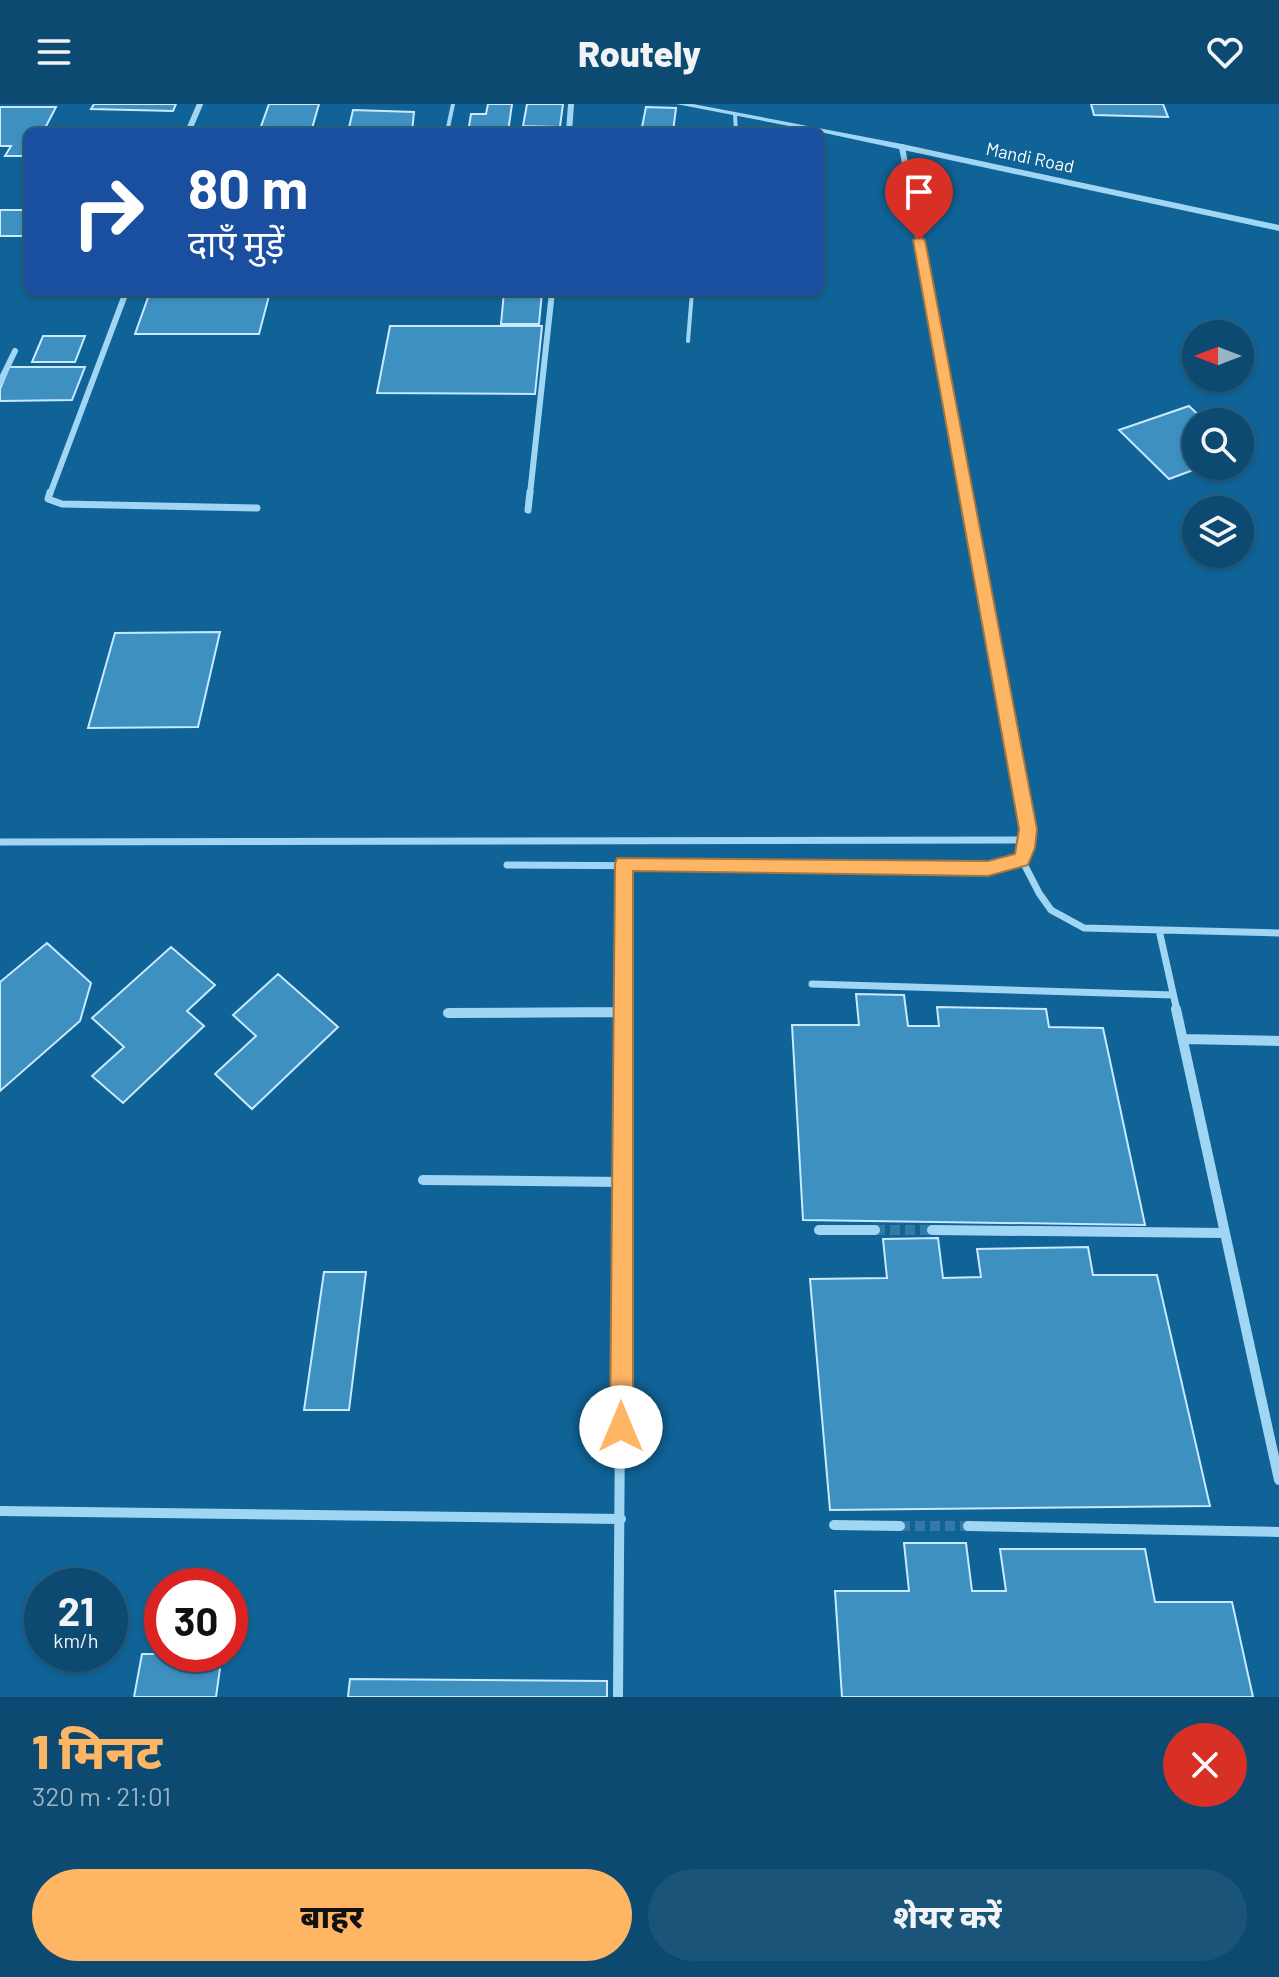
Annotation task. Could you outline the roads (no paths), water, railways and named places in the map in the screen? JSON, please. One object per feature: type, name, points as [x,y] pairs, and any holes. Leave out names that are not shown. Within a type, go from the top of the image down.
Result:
[{"type":"street","points":[[190,128],[200,104]]},
{"type":"street","points":[[569,128],[571,104]]},
{"type":"street","name":"Mandi Road","points":[[680,104],[803,128]]},
{"type":"street","name":"Mandi Road","points":[[824,132],[1279,228]]},
{"type":"street","points":[[902,147],[1025,813],[1027,840],[1022,860],[1045,907],[1062,921],[1084,928],[1279,933]]},
{"type":"street","points":[[124,296],[48,499],[62,504],[257,508]]},
{"type":"street","points":[[528,510],[552,296]]},
{"type":"street","points":[[0,382],[15,351]]},
{"type":"street","points":[[0,842],[1027,840]]},
{"type":"street","points":[[507,865],[988,868],[1022,860]]},
{"type":"street","points":[[618,1697],[624,864]]},
{"type":"street","points":[[1159,930],[1279,1480]]},
{"type":"street","points":[[812,984],[1173,995]]},
{"type":"street","points":[[448,1013],[623,1012]]},
{"type":"street","points":[[1183,1039],[1279,1041]]},
{"type":"street","points":[[423,1180],[623,1182]]},
{"type":"street","points":[[819,1230],[875,1230]]},
{"type":"street","points":[[932,1230],[1225,1233]]},
{"type":"street","points":[[0,1511],[621,1519]]},
{"type":"street","points":[[834,1525],[900,1526]]},
{"type":"street","points":[[968,1526],[1279,1532]]},
{"type":"lane","points":[[448,128],[453,104]]},
{"type":"lane","points":[[735,115],[736,128]]},
{"type":"lane","points":[[688,341],[692,296]]},
{"type":"tunnel","points":[[875,1230],[932,1230]]},
{"type":"tunnel","points":[[900,1526],[968,1526]]}]
